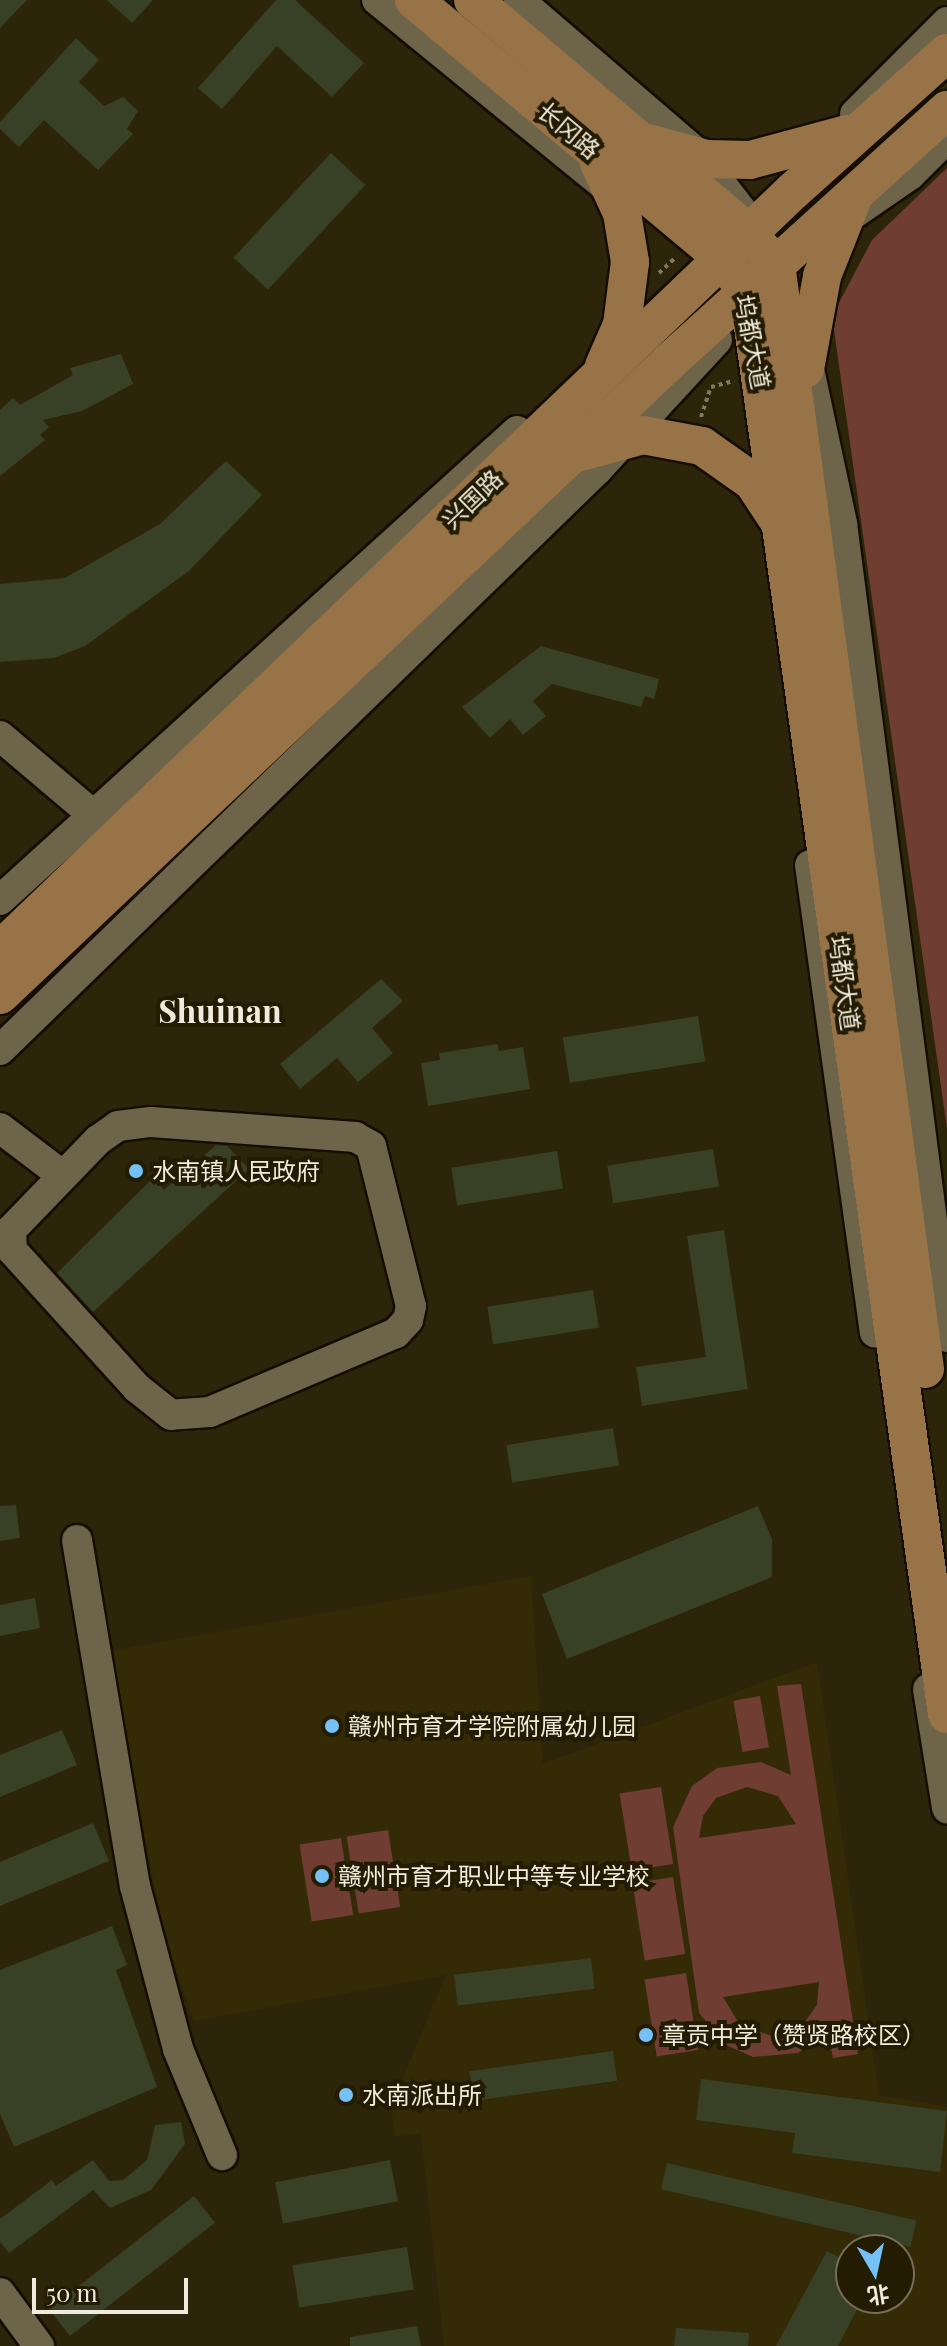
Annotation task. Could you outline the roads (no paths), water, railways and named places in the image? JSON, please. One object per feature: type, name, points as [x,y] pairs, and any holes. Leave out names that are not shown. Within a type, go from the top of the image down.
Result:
[{"type":"main road","name":"长冈路","points":[[414,0],[589,147],[730,242]]},
{"type":"main road","name":"长冈路","points":[[473,0],[634,136],[730,242]]},
{"type":"main road","name":"兴国路","points":[[0,950],[594,382],[730,242],[884,113],[947,53]]},
{"type":"main road","name":"兴国路","points":[[0,995],[568,459],[763,284],[947,110]]},
{"type":"main road","points":[[634,136],[681,154],[758,159],[830,142],[884,113]]},
{"type":"main road","points":[[589,147],[616,194],[630,262],[621,329],[594,382]]},
{"type":"main road","points":[[810,492],[806,357],[846,208],[885,170]]},
{"type":"main road","name":"坞都大道","points":[[730,242],[763,284],[810,492],[939,1564],[947,1714]]},
{"type":"main road","name":"坞都大道","points":[[763,284],[784,536],[939,1564]]},
{"type":"main road","points":[[568,459],[626,437],[662,435],[702,446],[738,467],[762,493],[784,536]]},
{"type":"street","points":[[377,0],[616,194],[730,242]]},
{"type":"street","points":[[519,0],[698,154],[730,242]]},
{"type":"street","points":[[0,900],[621,329],[730,242],[947,22]]},
{"type":"street","points":[[0,1050],[626,437],[763,284],[840,223],[910,175],[947,138]]},
{"type":"street","points":[[763,284],[806,357],[842,524],[947,1337]]},
{"type":"street","points":[[763,284],[762,493],[840,1097],[947,1808]]},
{"type":"street","points":[[0,736],[93,815]]},
{"type":"street","points":[[151,1122],[355,1137],[371,1146],[379,1164],[411,1306],[408,1320],[396,1333],[210,1412],[171,1415],[137,1388],[12,1250],[11,1230],[62,1175],[118,1126],[151,1122]]},
{"type":"street","points":[[0,1128],[62,1175]]},
{"type":"street","points":[[77,1540],[135,1886],[178,2049],[222,2155]]},
{"type":"street","points":[[0,2293],[39,2346]]},
{"type":"place","name":"水南镇人民政府","points":[[136,1171]]},
{"type":"place","name":"赣州市育才学院附属幼儿园","points":[[332,1726]]},
{"type":"place","name":"赣州市育才职业中等专业学校","points":[[322,1876]]},
{"type":"place","name":"章贡中学（赞贤路校区）","points":[[646,2035]]},
{"type":"place","name":"水南派出所","points":[[346,2095]]},
{"type":"district","name":"Shuinan","points":[[220,1010]]}]
